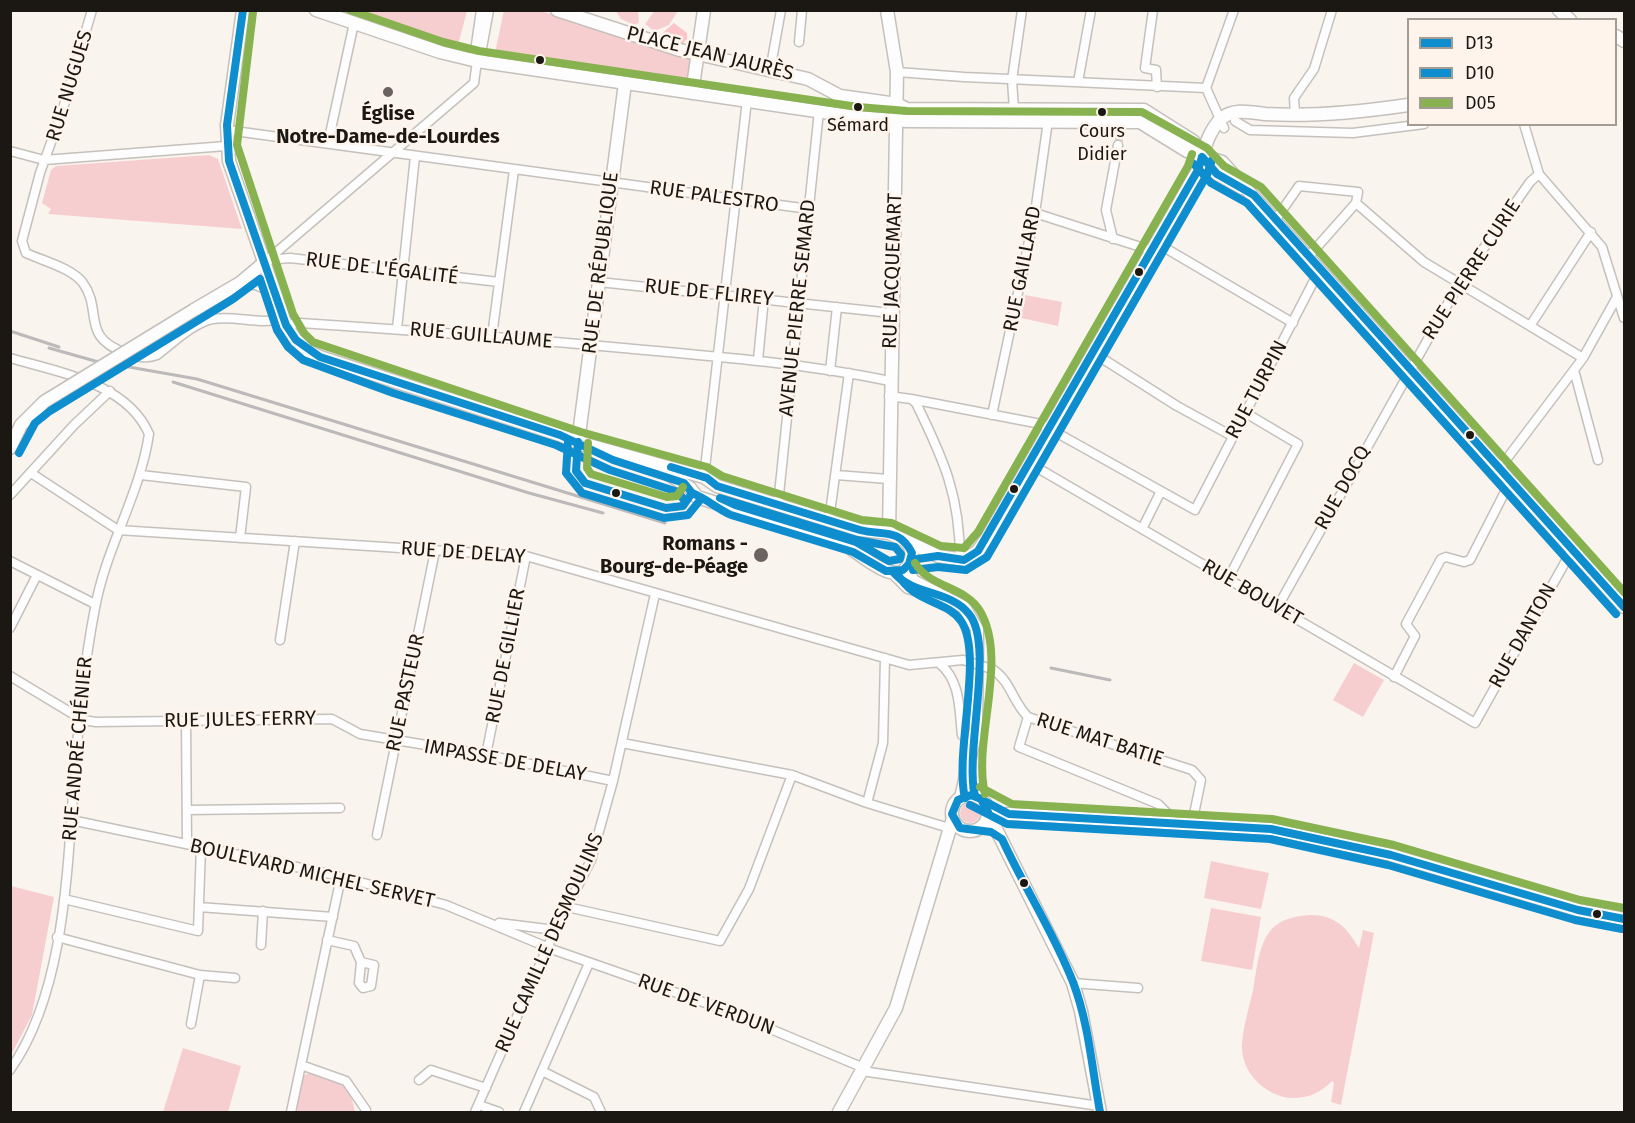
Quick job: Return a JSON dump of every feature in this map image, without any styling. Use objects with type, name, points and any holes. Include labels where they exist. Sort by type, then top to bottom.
[{"type":"main road","points":[[243,10],[226,146],[285,321],[296,340],[308,351],[320,357],[578,442],[597,445],[871,533],[889,532],[938,556],[960,560],[970,557],[987,537],[1198,170],[1202,157],[1227,122],[1266,114],[1360,112],[1407,105]]},
{"type":"main road","name":"PLACE JEAN JAURÈS","points":[[316,10],[440,52],[481,61],[819,111],[896,120],[1048,121],[1121,127],[1140,122],[1187,151],[1202,157]]},
{"type":"main road","name":"PLACE JEAN JAURÈS","points":[[557,10],[700,48],[770,71],[808,79],[840,96],[897,104],[907,109],[1144,110],[1192,141],[1202,157]]},
{"type":"main road","points":[[692,93],[704,10]]},
{"type":"main road","name":"RUE JACQUEMART","points":[[887,10],[897,72],[889,396],[889,532]]},
{"type":"main road","name":"RUE DE RÉPUBLIQUE","points":[[578,442],[625,83]]},
{"type":"main road","points":[[1202,157],[1217,174],[1254,195],[1624,607]]},
{"type":"main road","points":[[10,448],[21,425],[44,402],[240,283],[265,262]]},
{"type":"main road","points":[[240,283],[256,283],[274,291]]},
{"type":"main road","points":[[578,442],[595,452],[673,475],[695,493],[841,542],[875,567],[904,567],[938,556]]},
{"type":"main road","points":[[695,493],[693,480],[704,479]]},
{"type":"main road","points":[[695,493],[710,492],[704,479]]},
{"type":"main road","points":[[864,557],[863,543],[871,533]]},
{"type":"main road","points":[[838,1113],[896,1008],[952,827],[953,806],[961,798],[970,766],[976,730],[977,629],[964,608],[945,597],[908,587],[904,567],[912,553],[906,541]]},
{"type":"main road","points":[[970,766],[987,818],[1002,839],[1073,983],[1081,1011],[1100,1109]]},
{"type":"main road","points":[[961,798],[980,800],[1013,814]]},
{"type":"main road","points":[[1002,839],[1013,814]]},
{"type":"main road","points":[[978,829],[987,818],[1013,814],[1250,826],[1298,834],[1391,855],[1578,909],[1624,919]]},
{"type":"main road","points":[[952,827],[969,831],[978,829],[993,832],[1002,839]]},
{"type":"street","name":"RUE NUGUES","points":[[92,10],[53,141],[44,160],[22,241],[26,253],[76,277],[84,285],[101,338],[113,348],[149,358],[205,321],[214,319],[285,321]]},
{"type":"street","points":[[481,10],[474,58],[481,61]]},
{"type":"street","points":[[265,262],[474,83],[481,61],[489,10]]},
{"type":"street","points":[[770,71],[781,10]]},
{"type":"street","points":[[799,42],[802,10]]},
{"type":"street","points":[[1014,110],[1012,80],[1022,10]]},
{"type":"street","points":[[1078,82],[1091,10]]},
{"type":"street","points":[[1153,10],[1145,68],[1156,70],[1157,87]]},
{"type":"street","points":[[1206,88],[1234,10]]},
{"type":"street","points":[[1295,114],[1294,98],[1314,69],[1332,10]]},
{"type":"street","points":[[328,143],[354,23]]},
{"type":"street","points":[[897,72],[1012,80],[1206,88]]},
{"type":"street","points":[[1206,88],[1227,122],[1250,130],[1353,133],[1408,126]]},
{"type":"street","points":[[704,479],[747,100]]},
{"type":"street","name":"AVENUE PIERRE SEMARD","points":[[778,504],[819,111]]},
{"type":"street","name":"RUE GAILLARD","points":[[992,415],[1035,213],[1048,121]]},
{"type":"street","points":[[1525,126],[1539,174],[1591,232],[1602,248],[1624,318]]},
{"type":"street","name":"RUE PALESTRO","points":[[227,130],[809,209]]},
{"type":"street","points":[[1113,239],[1106,210],[1118,145]]},
{"type":"street","points":[[10,151],[44,160],[226,146]]},
{"type":"street","points":[[397,329],[415,156]]},
{"type":"street","points":[[492,336],[514,170]]},
{"type":"street","name":"RUE PIERRE CURIE","points":[[1410,369],[1460,282],[1530,182],[1539,174]]},
{"type":"street","points":[[1276,219],[1299,186],[1358,192],[1356,203],[1309,256]]},
{"type":"street","points":[[1356,203],[1410,252],[1583,358]]},
{"type":"street","points":[[1035,213],[1113,239],[1153,246],[1293,323]]},
{"type":"street","points":[[1530,326],[1591,232]]},
{"type":"street","name":"RUE DE L'ÉGALITÉ","points":[[265,262],[290,258],[499,282]]},
{"type":"street","name":"RUE TURPIN","points":[[1161,491],[1195,510],[1320,269]]},
{"type":"street","name":"RUE DE FLIREY","points":[[599,282],[891,313]]},
{"type":"street","points":[[1499,469],[1583,358],[1617,297]]},
{"type":"street","points":[[758,360],[764,298]]},
{"type":"street","points":[[830,371],[837,307]]},
{"type":"street","name":"RUE GUILLAUME","points":[[285,321],[492,336],[792,363],[890,381]]},
{"type":"street","points":[[1092,352],[1232,436]]},
{"type":"street","points":[[10,358],[71,375],[110,391],[74,425],[10,495]]},
{"type":"street","name":"RUE DOCQ","points":[[1277,608],[1410,369]]},
{"type":"street","points":[[1574,370],[1598,460]]},
{"type":"street","points":[[829,520],[849,373]]},
{"type":"street","name":"RUE ANDRÉ CHÉNIER","points":[[10,1070],[26,1048],[38,1019],[57,937],[64,899],[80,719],[95,604],[118,530],[141,475],[149,434],[146,428],[110,391]]},
{"type":"street","points":[[889,396],[1049,428],[1161,491],[1142,529]]},
{"type":"street","points":[[911,399],[916,403],[949,474],[958,518],[960,560]]},
{"type":"street","points":[[1228,579],[1298,444],[1244,412]]},
{"type":"street","name":"RUE BOUVET","points":[[1029,463],[1475,723]]},
{"type":"street","points":[[31,473],[118,530]]},
{"type":"street","points":[[141,475],[246,487],[240,538]]},
{"type":"street","points":[[836,475],[888,479]]},
{"type":"street","points":[[1394,676],[1415,636],[1406,624],[1441,559],[1446,557],[1464,562],[1470,560],[1510,482]]},
{"type":"street","name":"RUE DE DELAY","points":[[118,530],[526,556],[909,665],[939,663]]},
{"type":"street","points":[[280,640],[295,541]]},
{"type":"street","name":"RUE DANTON","points":[[1475,723],[1572,550]]},
{"type":"street","name":"RUE PASTEUR","points":[[377,835],[435,551]]},
{"type":"street","name":"RUE DE GILLIER","points":[[486,755],[526,556]]},
{"type":"street","points":[[10,561],[95,604]]},
{"type":"street","points":[[10,628],[37,574]]},
{"type":"street","name":"RUE CAMILLE DESMOULINS","points":[[477,1109],[547,947],[591,860],[614,781],[655,594]]},
{"type":"street","points":[[867,803],[883,743],[885,658]]},
{"type":"street","name":"RUE MAT BATIE","points":[[939,663],[963,660],[992,669],[1004,677],[1018,707],[1028,717],[1192,770],[1201,780],[1192,824]]},
{"type":"street","points":[[939,663],[950,673],[956,686],[962,735]]},
{"type":"street","points":[[10,676],[80,719]]},
{"type":"street","points":[[1028,717],[1019,747],[1158,804],[1171,817],[1171,823]]},
{"type":"street","name":"RUE JULES FERRY","points":[[80,719],[96,722],[332,719],[360,734],[396,742]]},
{"type":"street","points":[[186,721],[187,844]]},
{"type":"street","name":"IMPASSE DE DELAY","points":[[396,742],[486,755],[614,781]]},
{"type":"street","points":[[622,742],[792,775],[867,803],[952,827]]},
{"type":"street","points":[[567,907],[720,941],[749,889],[792,775]]},
{"type":"street","points":[[188,810],[340,808]]},
{"type":"street","name":"BOULEVARD MICHEL SERVET","points":[[71,820],[341,877],[446,905],[547,947]]},
{"type":"street","points":[[64,899],[198,931],[201,847]]},
{"type":"street","points":[[291,1113],[341,877]]},
{"type":"street","points":[[199,907],[333,917]]},
{"type":"street","points":[[261,945],[263,911]]},
{"type":"street","points":[[493,923],[555,930]]},
{"type":"street","points":[[57,937],[200,975],[235,978]]},
{"type":"street","points":[[327,940],[354,946],[362,962]]},
{"type":"street","name":"RUE DE VERDUN","points":[[547,947],[720,1008],[863,1069],[1100,1109]]},
{"type":"street","points":[[524,1113],[544,1072],[589,963]]},
{"type":"street","points":[[191,1024],[200,975]]},
{"type":"street","points":[[1073,983],[1138,988]]},
{"type":"street","points":[[301,1065],[346,1082],[366,1110]]},
{"type":"street","points":[[419,1080],[431,1070],[486,1088]]},
{"type":"street","points":[[544,1072],[594,1097],[601,1113]]},
{"type":"street","points":[[477,1109],[500,1113]]},
{"type":"shaded area","points":[[504,10],[541,11],[693,57],[688,89],[494,58]]},
{"type":"shaded area","points":[[655,10],[678,11],[669,25],[654,31],[645,24]]},
{"type":"shaded area","points":[[330,11],[467,11],[457,49],[448,51]]},
{"type":"shaded area","points":[[616,11],[638,11],[639,23],[634,25],[621,19]]},
{"type":"shaded area","points":[[674,23],[687,33],[687,39],[683,43],[659,36]]},
{"type":"shaded area","points":[[209,155],[218,159],[242,229],[48,214],[51,209],[42,203],[51,170],[56,166]]},
{"type":"shaded area","points":[[1025,295],[1062,302],[1058,326],[1021,318]]},
{"type":"shaded area","points":[[1354,663],[1384,680],[1363,717],[1333,700]]},
{"type":"shaded area","points":[[970,803],[977,806],[980,813],[977,820],[970,823],[963,820],[960,813],[963,806]]},
{"type":"shaded area","points":[[1211,861],[1269,873],[1261,909],[1204,898]]},
{"type":"shaded area","points":[[11,886],[54,897],[32,1015],[11,1055]]},
{"type":"shaded area","points":[[1211,908],[1261,917],[1252,970],[1201,961]]},
{"type":"shaded area","points":[[1310,915],[1334,920],[1345,928],[1359,948],[1363,930],[1374,933],[1341,1105],[1331,1102],[1334,1083],[1332,1081],[1318,1092],[1302,1097],[1290,1098],[1271,1092],[1250,1073],[1243,1055],[1245,1024],[1259,956],[1265,939],[1275,926],[1283,921]]},
{"type":"shaded area","points":[[183,1048],[241,1066],[228,1112],[163,1112]]},
{"type":"shaded area","points":[[309,1073],[335,1080],[346,1088],[355,1112],[296,1112],[301,1077]]},
{"type":"tunnel","points":[[1118,145],[1120,132]]},
{"type":"railway","points":[[10,331],[59,347]]},
{"type":"railway","points":[[49,348],[95,361],[197,379],[665,523]]},
{"type":"railway","points":[[173,382],[529,493],[603,513]]},
{"type":"railway","points":[[1051,668],[1110,680]]},
{"type":"transit line","name":"D13","points":[[243,10],[227,125],[229,161],[286,325],[296,340],[320,357],[560,435],[613,460],[684,483],[692,493]]},
{"type":"transit line","name":"D05","points":[[350,10],[443,42],[479,51],[858,107],[907,111],[1142,112],[1207,148],[1224,166],[1261,187],[1624,592]]},
{"type":"transit line","name":"D05","points":[[253,12],[237,145],[293,314],[304,333],[313,342],[581,432],[707,467],[722,476],[862,520],[892,523],[941,546],[964,548],[978,532],[1188,166],[1192,154]]},
{"type":"transit line","name":"D13","points":[[1202,157],[1217,174],[1254,195],[1624,607]]},
{"type":"transit line","name":"D13","points":[[911,560],[938,556],[964,560],[978,551],[1198,170],[1202,157]]},
{"type":"transit line","name":"D10","points":[[913,570],[938,567],[966,570],[987,557],[1207,175],[1212,160]]},
{"type":"transit line","name":"D10","points":[[1194,164],[1211,183],[1247,203],[1616,614]]},
{"type":"transit line","name":"D10","points":[[19,453],[35,423],[50,411],[233,299],[260,279],[277,330],[288,347],[303,360],[393,393],[556,445],[610,470],[678,492],[684,500]]},
{"type":"transit line","name":"D10","points":[[568,441],[566,473],[582,493],[664,518],[688,515],[701,499]]},
{"type":"transit line","name":"D13","points":[[578,442],[576,471],[585,483],[666,508],[683,506],[692,493]]},
{"type":"transit line","name":"D05","points":[[588,443],[587,468],[591,474],[667,497],[677,496],[683,487]]},
{"type":"transit line","name":"D13","points":[[671,467],[707,478],[717,486],[860,530],[896,536],[907,545],[912,553],[909,564],[903,570],[886,571],[853,552],[731,515],[692,493]]},
{"type":"transit line","name":"D10","points":[[720,498],[857,540],[895,547],[901,554],[900,559],[889,561],[856,542],[735,505],[720,498]]},
{"type":"transit line","name":"D05","points":[[915,563],[929,578],[957,591],[974,603],[988,631],[991,676],[983,750],[982,773],[985,794]]},
{"type":"transit line","name":"D13","points":[[894,573],[912,586],[961,606],[969,614],[976,629],[979,674],[973,754],[975,796]]},
{"type":"transit line","name":"D10","points":[[897,573],[912,591],[955,614],[961,621],[967,636],[970,656],[963,756],[965,798]]},
{"type":"transit line","name":"D05","points":[[980,787],[1012,804],[1272,819],[1394,845],[1580,900],[1624,908]]},
{"type":"transit line","name":"D13","points":[[988,812],[981,799],[971,795],[958,800],[952,814],[960,828],[991,832],[1002,839],[1057,946],[1073,982],[1083,1014],[1100,1112]]},
{"type":"transit line","name":"D13","points":[[975,796],[1009,814],[1271,829],[1391,855],[1578,910],[1624,919]]},
{"type":"transit line","name":"D10","points":[[970,805],[1007,824],[1270,839],[1388,865],[1575,920],[1622,929]]},
{"type":"place","name":"Église Notre-Dame-de-Lourdes","points":[[388,92]]},
{"type":"place","name":"Sémard","points":[[858,107]]},
{"type":"place","name":"Cours Didier","points":[[1102,112]]},
{"type":"place","name":"Romans - Bourg-de-Péage","points":[[761,555]]}]
